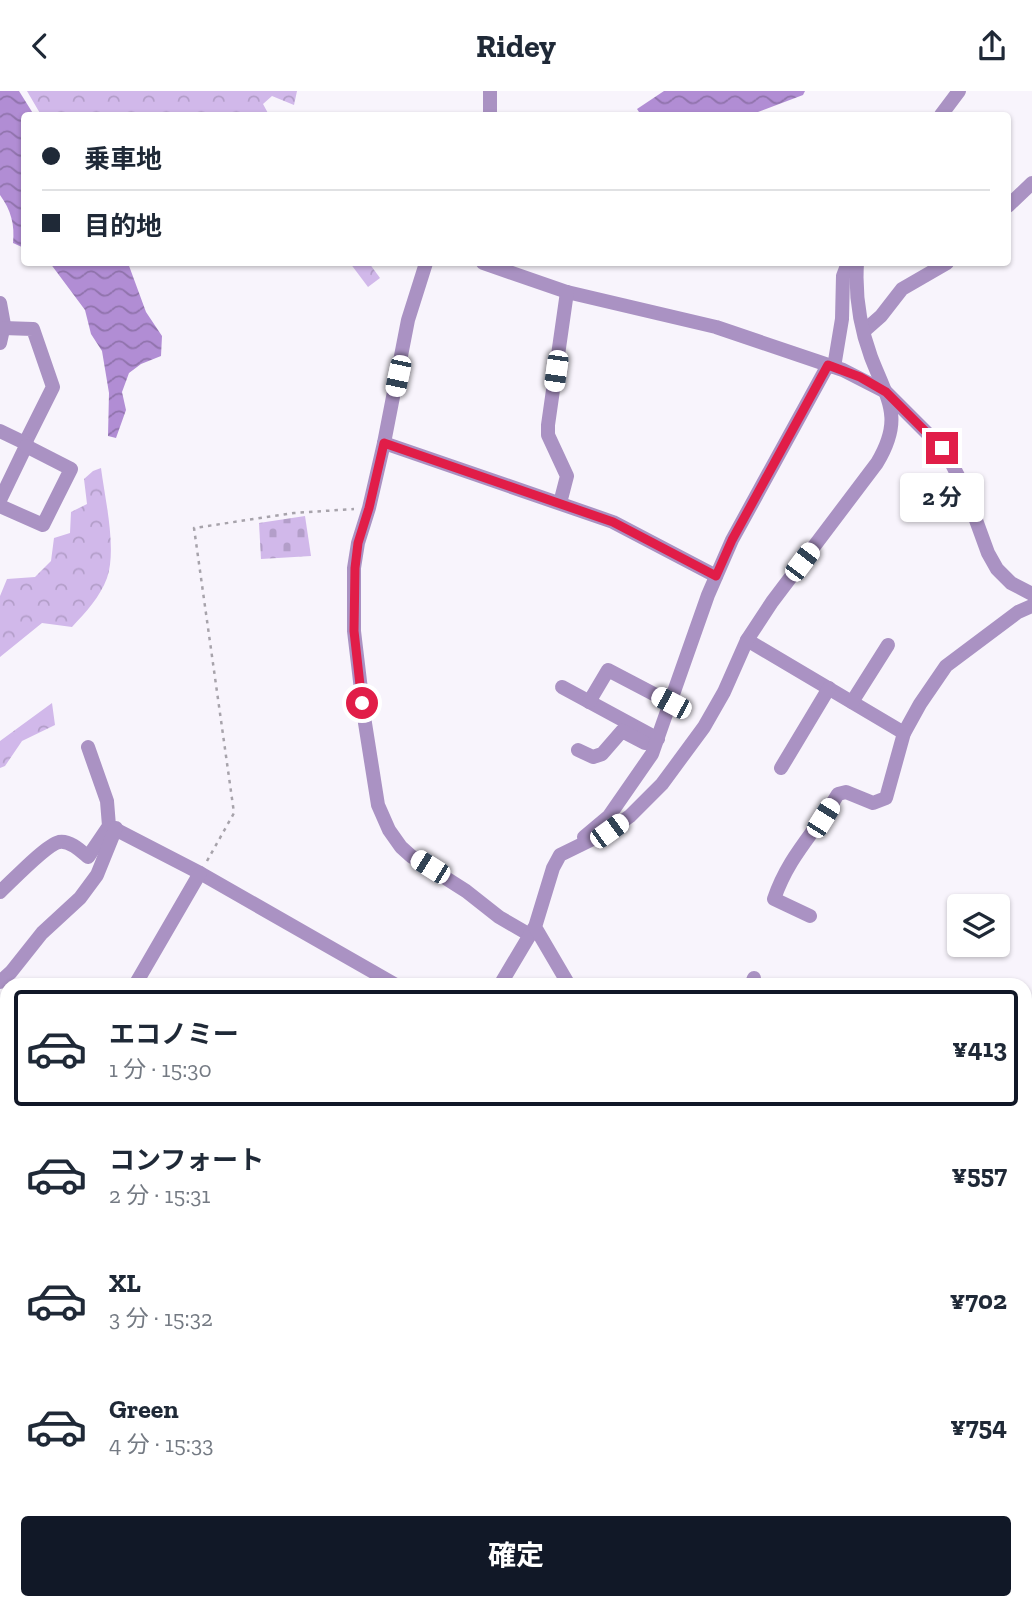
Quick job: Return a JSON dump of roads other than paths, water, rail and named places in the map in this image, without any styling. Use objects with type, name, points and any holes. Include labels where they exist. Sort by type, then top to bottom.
[{"type":"street","points":[[490,91],[490,112]]},
{"type":"street","points":[[943,112],[960,91]]},
{"type":"street","points":[[1011,203],[1032,183]]},
{"type":"street","points":[[425,266],[408,320],[384,443],[358,543],[353,598],[357,663],[378,805],[388,830],[411,856],[466,891],[499,917],[533,931],[564,978]]},
{"type":"street","points":[[492,266],[567,292],[716,327],[831,366],[886,392],[942,448],[951,462],[997,569],[1011,583],[1032,594]]},
{"type":"street","points":[[504,978],[533,931],[552,868],[560,855],[609,816],[656,744],[716,576],[732,540],[831,366],[842,319],[843,276],[847,266]]},
{"type":"street","points":[[560,855],[609,831],[630,817],[662,784],[704,727],[724,692],[747,640],[772,602],[887,448],[892,414],[864,331],[855,286],[857,266]]},
{"type":"street","points":[[864,331],[881,316],[902,289],[942,266]]},
{"type":"street","points":[[560,503],[567,476],[548,436],[548,425],[567,292]]},
{"type":"street","points":[[0,303],[2,335],[33,329],[53,387],[0,500]]},
{"type":"street","points":[[0,431],[71,469],[43,525],[0,506]]},
{"type":"street","points":[[384,443],[613,522],[716,576]]},
{"type":"street","points":[[810,916],[774,899],[782,875],[802,843],[823,818],[838,794],[846,792],[873,803],[886,799],[904,733],[946,666],[1018,612],[1032,606]]},
{"type":"street","points":[[747,640],[904,733]]},
{"type":"street","points":[[852,702],[888,645]]},
{"type":"street","points":[[589,702],[608,670],[671,703]]},
{"type":"street","points":[[562,687],[656,744]]},
{"type":"street","points":[[781,768],[829,688]]},
{"type":"street","points":[[578,750],[593,757],[602,754],[622,731],[656,744]]},
{"type":"street","points":[[4,978],[42,933],[80,898],[97,875],[113,827],[88,747]]},
{"type":"street","points":[[113,827],[200,873],[384,978]]},
{"type":"street","points":[[0,892],[48,849],[60,842],[70,844],[88,857],[113,827]]},
{"type":"street","points":[[139,978],[200,873]]},
{"type":"water","points":[[0,91],[19,91],[32,112],[21,112],[21,247],[13,243],[11,218],[0,195]]},
{"type":"water","points":[[664,91],[805,91],[803,95],[758,112],[639,112],[637,109]]},
{"type":"water","points":[[52,266],[129,266],[146,312],[162,336],[161,356],[141,364],[129,373],[122,392],[126,410],[116,438],[108,436],[109,393],[102,351],[91,334],[85,310]]}]
